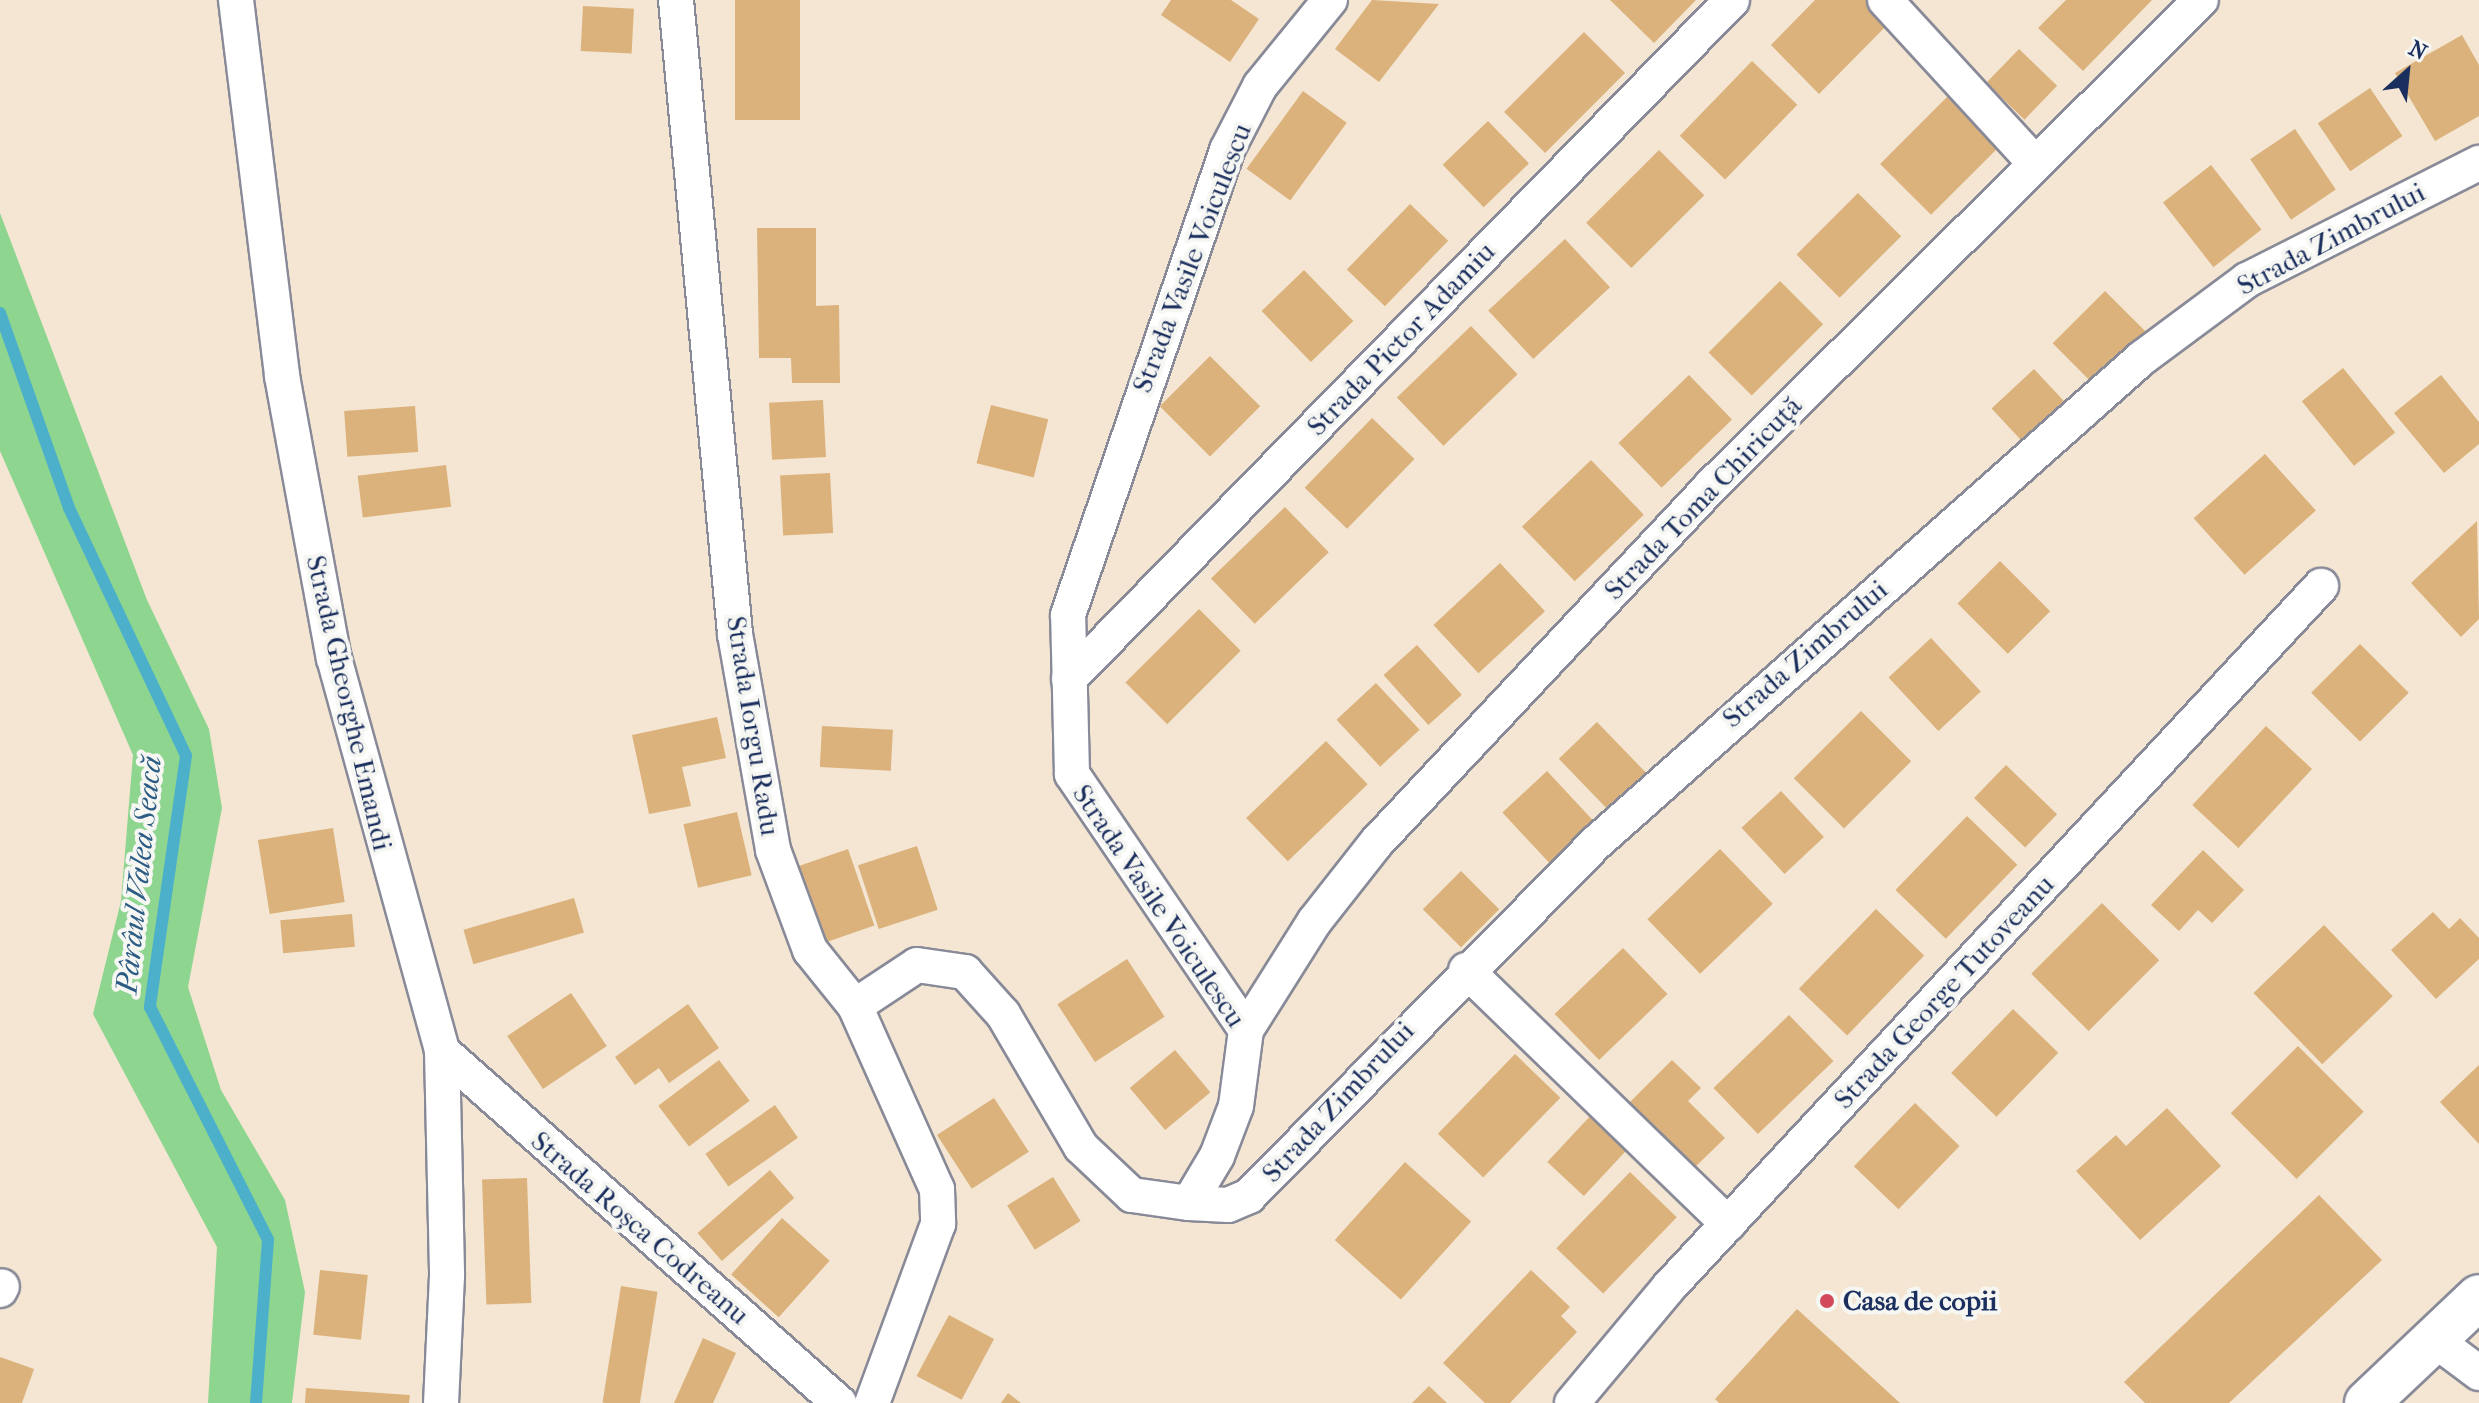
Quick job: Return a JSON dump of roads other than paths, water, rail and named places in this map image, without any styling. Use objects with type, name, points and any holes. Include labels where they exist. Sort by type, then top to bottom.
[{"type":"main road","points":[[2367,1403],[2479,1297]]},
{"type":"street","name":"Strada Gheorghe Emandi","points":[[236,0],[282,376],[334,658],[442,1051],[447,1276],[441,1403]]},
{"type":"street","name":"Strada Iorgu Radu","points":[[676,0],[735,634],[770,835],[810,950],[855,1006],[937,1189],[938,1224],[872,1403]]},
{"type":"street","name":"Strada Vasile Voiculescu","points":[[1189,1203],[1229,1132],[1246,1030],[1072,774],[1068,615],[1084,559],[1227,150],[1260,86],[1330,0]]},
{"type":"street","name":"Strada Pictor Adamiu","points":[[1069,679],[1732,0]]},
{"type":"street","points":[[1885,0],[2034,162]]},
{"type":"street","name":"Strada Toma Chiricuță","points":[[1246,1030],[1314,922],[1377,842],[1711,486],[2034,162],[2201,0]]},
{"type":"street","name":"Strada Zimbrului","points":[[1189,1203],[1228,1205],[1249,1196],[1466,970],[1731,719],[2142,358],[2247,280],[2479,163]]},
{"type":"street","name":"Strada George Tutoveanu","points":[[1572,1403],[1728,1224],[2321,586]]},
{"type":"street","points":[[855,1006],[917,965],[965,972],[1003,1014],[1104,1175],[1132,1195],[1189,1203]]},
{"type":"street","points":[[1466,970],[1728,1224]]},
{"type":"street","name":"Strada Roșca Codreanu","points":[[442,1051],[839,1403]]},
{"type":"street","points":[[2435,1340],[2479,1373]]},
{"type":"waterway","name":"Pârâul Valea Seacă","points":[[0,313],[69,508],[186,756],[150,1007],[268,1240],[256,1403]]},
{"type":"place","name":"Casa de copii","points":[[1827,1301]]}]
